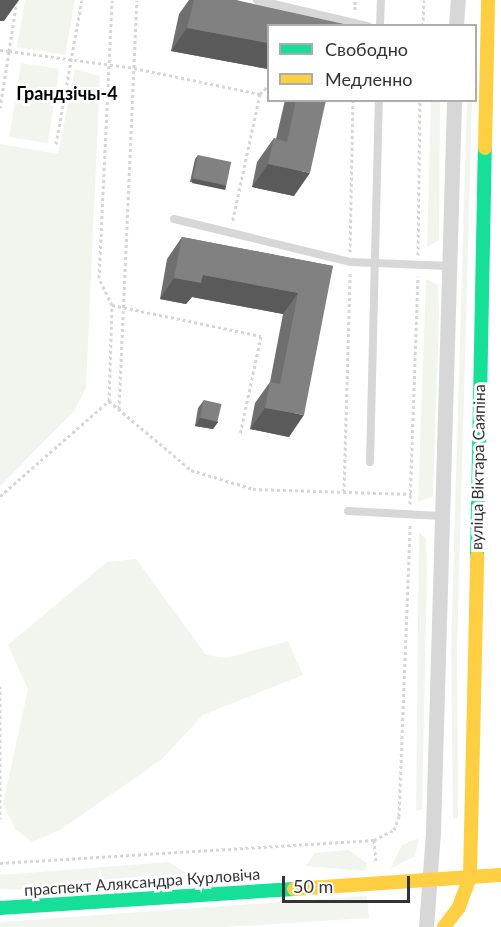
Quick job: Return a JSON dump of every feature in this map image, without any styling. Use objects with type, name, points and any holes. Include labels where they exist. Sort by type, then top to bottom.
[{"type":"street","points":[[456,24],[458,0]]},
{"type":"street","name":"вуліца Віктара Саяпіна","points":[[444,927],[459,907],[470,876],[488,0]]},
{"type":"street","name":"вуліца Віктара Саяпіна","points":[[426,927],[426,879],[433,831],[454,102]]},
{"type":"street","name":"праспект Аляксандра Курловіча","points":[[0,908],[501,875]]},
{"type":"lane","points":[[257,0],[359,24]]},
{"type":"lane","points":[[380,24],[381,0]]},
{"type":"lane","points":[[370,462],[378,262],[379,102]]},
{"type":"lane","points":[[174,219],[230,230],[350,262],[449,266]]},
{"type":"lane","points":[[348,511],[441,516]]},
{"type":"path","points":[[0,108],[17,0]]},
{"type":"path","points":[[56,144],[82,0]]},
{"type":"path","points":[[0,496],[109,401],[112,305],[99,278],[112,0]]},
{"type":"path","points":[[119,409],[138,0]]},
{"type":"path","points":[[423,24],[424,0]]},
{"type":"path","points":[[0,50],[70,63],[134,68],[260,94]]},
{"type":"path","points":[[230,230],[260,94],[267,87]]},
{"type":"path","points":[[344,492],[352,102]]},
{"type":"path","points":[[0,863],[374,840],[393,830],[399,816],[411,494],[420,102]]},
{"type":"path","points":[[112,305],[261,336],[240,435]]},
{"type":"path","points":[[109,401],[191,470],[253,489],[411,494]]},
{"type":"path","points":[[0,686],[0,819]]},
{"type":"path","points":[[374,840],[376,863]]},
{"type":"shaded area","points":[[25,0],[75,0],[65,55],[17,47]]},
{"type":"shaded area","points":[[21,63],[60,69],[48,143],[9,137]]},
{"type":"shaded area","points":[[75,69],[100,76],[86,388],[74,411],[0,486],[0,144],[58,154]]},
{"type":"shaded area","points":[[431,102],[440,102],[439,240],[427,247]]},
{"type":"shaded area","points":[[467,102],[472,102],[457,650],[458,818],[453,819],[451,650]]},
{"type":"shaded area","points":[[426,279],[438,285],[439,312],[433,496],[418,502]]},
{"type":"shaded area","points":[[419,532],[426,539],[427,573],[422,809],[416,811]]},
{"type":"shaded area","points":[[136,559],[206,655],[226,658],[288,641],[303,675],[203,715],[161,760],[60,830],[32,842],[15,829],[3,804],[28,689],[8,645],[107,562]]},
{"type":"shaded area","points":[[419,838],[415,856],[390,869],[402,845]]},
{"type":"shaded area","points":[[349,850],[367,863],[365,871],[306,866],[315,853]]},
{"type":"shaded area","points":[[169,862],[186,873],[60,891],[0,889],[0,875]]},
{"type":"shaded area","points":[[367,896],[369,918],[225,927],[0,927],[0,922]]},
{"type":"building","points":[[194,0],[236,0],[344,24],[267,24],[267,43],[187,28]]},
{"type":"building","points":[[296,102],[326,102],[310,173],[268,164],[274,138],[287,142]]},
{"type":"building","points":[[198,155],[231,162],[226,186],[193,178]]},
{"type":"building","points":[[182,237],[333,266],[304,415],[265,408],[270,382],[280,384],[298,293],[203,275],[201,283],[174,278]]},
{"type":"building","points":[[204,400],[222,404],[217,422],[200,418]]},
{"type":"traffic: fast","points":[[477,556],[485,148]]},
{"type":"traffic: fast","points":[[0,908],[294,889]]},
{"type":"traffic: slow","points":[[485,148],[488,0]]},
{"type":"traffic: slow","points":[[444,927],[459,907],[470,876],[477,556]]},
{"type":"traffic: slow","points":[[294,889],[501,875]]},
{"type":"district","name":"Грандзічы-4","points":[[67,93]]}]
